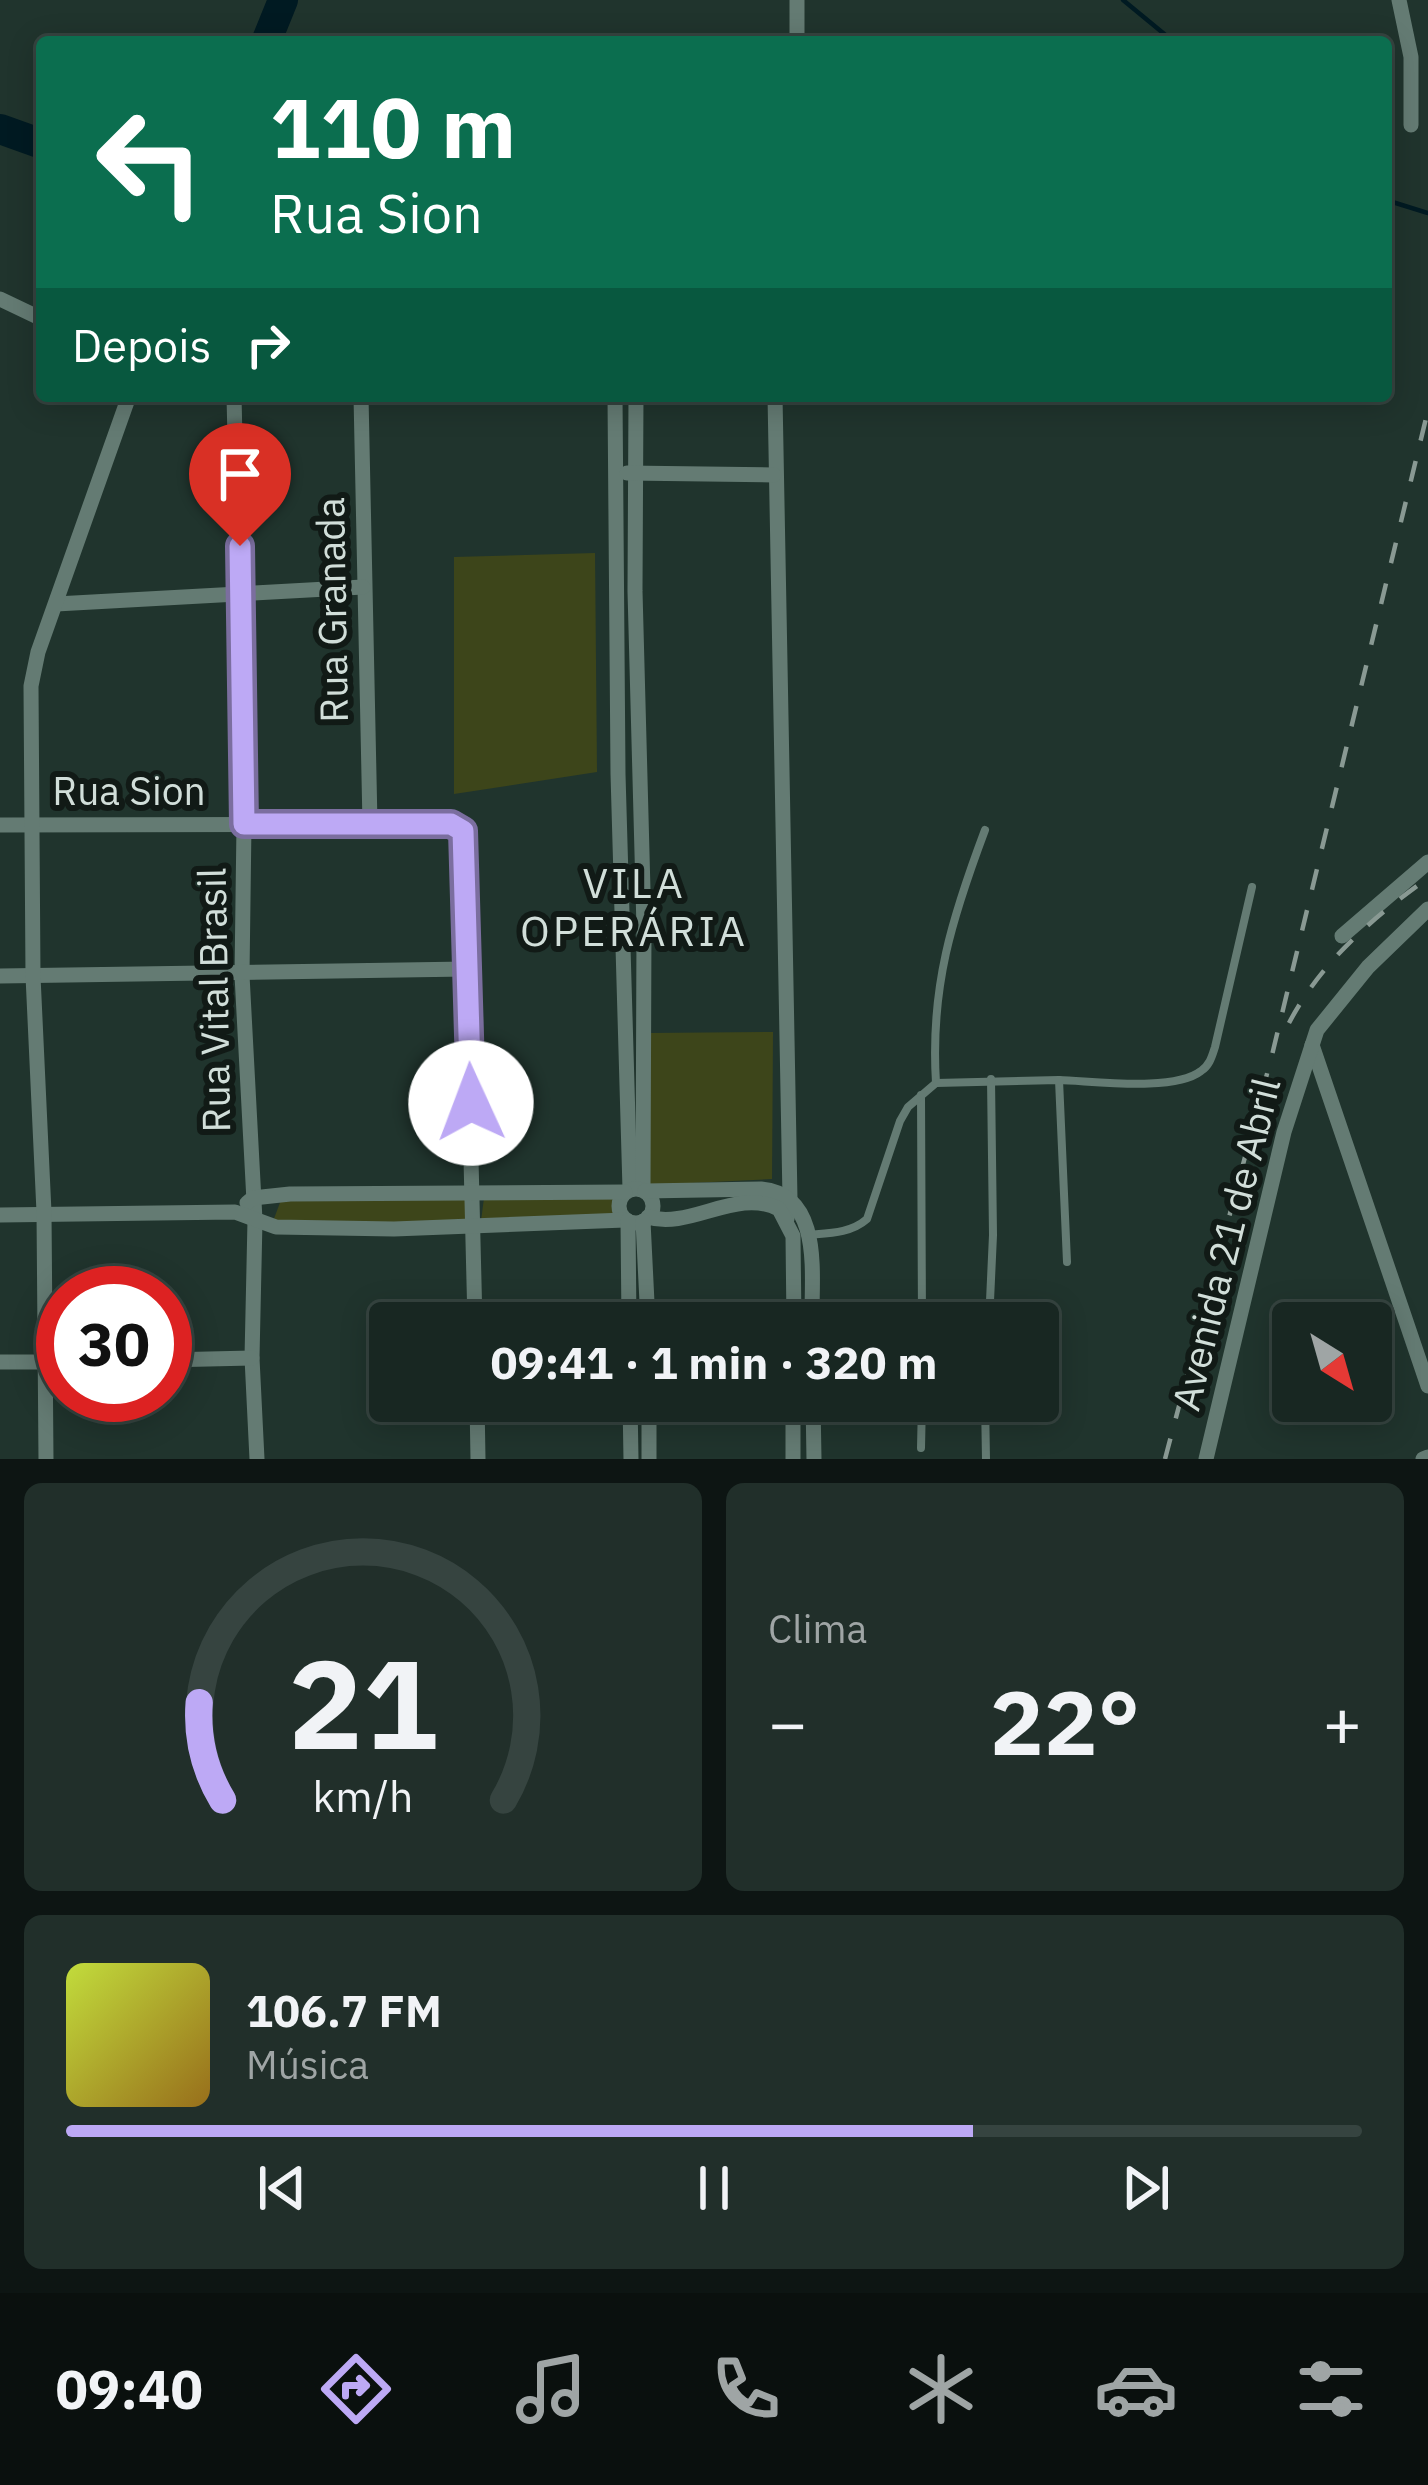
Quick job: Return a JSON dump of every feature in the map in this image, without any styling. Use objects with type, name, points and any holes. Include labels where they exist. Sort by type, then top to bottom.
[{"type":"street","points":[[796,0],[797,36]]},
{"type":"street","points":[[1399,0],[1411,57],[1411,124]]},
{"type":"street","points":[[0,299],[36,316]]},
{"type":"street","points":[[48,1266],[33,976],[31,686],[128,402]]},
{"type":"street","name":"Rua Vital Brasil","points":[[234,402],[241,593],[242,975],[255,1220],[252,1358],[257,1459]]},
{"type":"street","name":"Rua Granada","points":[[361,402],[370,824]]},
{"type":"street","points":[[615,402],[618,774],[635,980]]},
{"type":"street","points":[[630,1302],[636,1220],[653,1206],[636,1191],[636,402]]},
{"type":"street","points":[[775,402],[787,1219]]},
{"type":"street","points":[[616,473],[774,475]]},
{"type":"street","points":[[56,604],[363,587]]},
{"type":"street","name":"Rua Sion","points":[[0,825],[451,824],[463,831],[465,840],[467,969]]},
{"type":"street","points":[[1342,936],[1428,862]]},
{"type":"street","name":"Avenida 21 de Abril","points":[[1206,1459],[1284,1132],[1317,1030],[1368,967],[1428,909]]},
{"type":"street","points":[[0,976],[467,969],[475,1302]]},
{"type":"street","points":[[1312,1045],[1428,1386]]},
{"type":"street","points":[[636,1191],[619,1202],[636,1220],[646,1302]]},
{"type":"street","points":[[235,1212],[253,1198],[290,1193],[778,1191],[790,1199],[801,1235],[809,1302]]},
{"type":"street","points":[[0,1215],[235,1212],[276,1227],[473,1228],[667,1220],[723,1206],[772,1204],[801,1235],[796,1302]]},
{"type":"street","points":[[192,1359],[252,1358]]},
{"type":"street","points":[[0,1362],[36,1362]]},
{"type":"street","points":[[46,1459],[49,1422]]},
{"type":"street","points":[[477,1422],[478,1459]]},
{"type":"street","points":[[630,1422],[631,1459]]},
{"type":"street","points":[[649,1422],[649,1459]]},
{"type":"street","points":[[793,1422],[793,1459]]},
{"type":"street","points":[[813,1422],[814,1459]]},
{"type":"lane","points":[[936,1083],[936,1016],[944,951],[985,830]]},
{"type":"lane","points":[[801,1235],[839,1232],[867,1219],[900,1121],[936,1083],[991,1079],[1178,1082],[1199,1073],[1209,1063],[1252,887]]},
{"type":"lane","points":[[990,1302],[991,1079]]},
{"type":"lane","points":[[1059,1080],[1067,1262]]},
{"type":"lane","points":[[921,1094],[922,1302]]},
{"type":"lane","points":[[921,1448],[922,1422]]},
{"type":"lane","points":[[985,1422],[986,1459]]},
{"type":"green space","points":[[595,553],[597,772],[454,794],[454,557]]},
{"type":"green space","points":[[773,1032],[772,1179],[649,1185],[649,1033]]},
{"type":"green space","points":[[613,1196],[616,1218],[481,1221],[484,1198]]},
{"type":"green space","points":[[469,1198],[468,1225],[272,1224],[281,1200]]},
{"type":"waterway","points":[[268,36],[283,0]]},
{"type":"waterway","points":[[1123,0],[1167,36]]},
{"type":"waterway","points":[[0,129],[36,142]]},
{"type":"waterway","points":[[1392,202],[1428,213]]},
{"type":"railway","points":[[1165,1459],[1272,1055],[1428,410]]},
{"type":"railway","points":[[1289,1023],[1316,980],[1350,943],[1428,878]]},
{"type":"district","name":"VILA OPERÁRIA","points":[[634,907]]},
{"type":"route","points":[[240,546],[244,824],[451,824],[463,831],[471,1103]]}]
